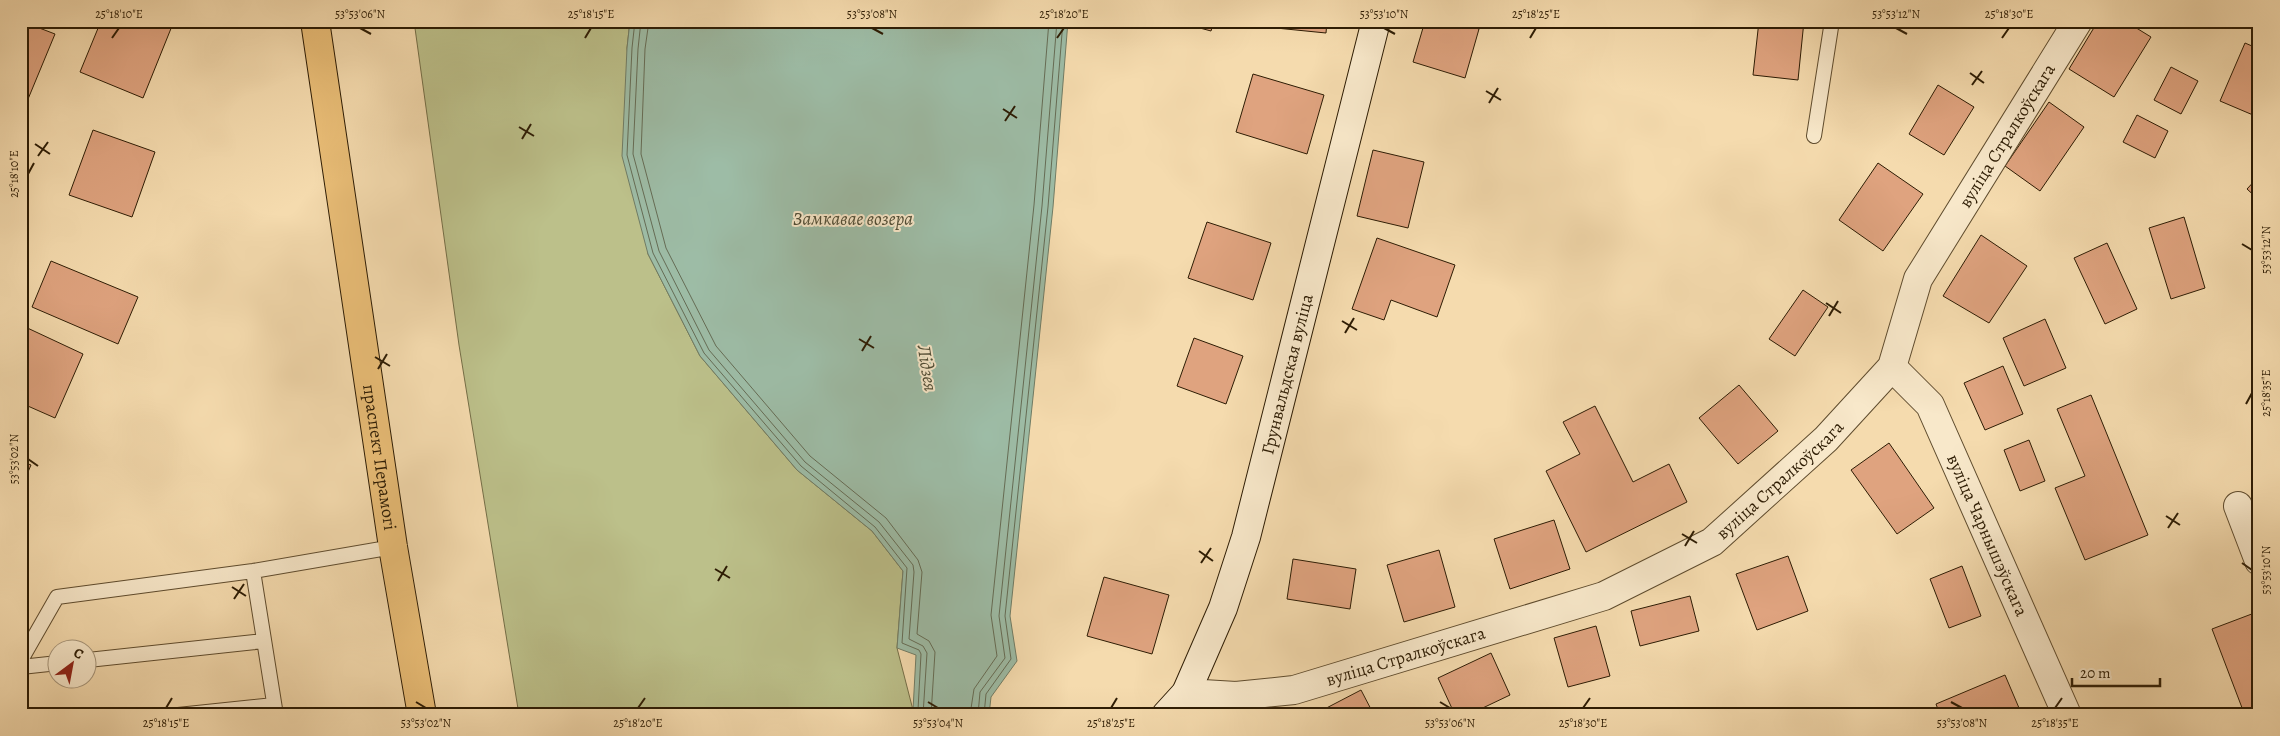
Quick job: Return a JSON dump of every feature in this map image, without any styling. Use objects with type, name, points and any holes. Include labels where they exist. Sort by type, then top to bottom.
[{"type":"main road","name":"праспект Перамогі","points":[[315,21],[393,548],[422,715]]},
{"type":"street","name":"Грунвальдская вуліца","points":[[1166,715],[1186,693],[1223,608],[1246,537],[1376,21]]},
{"type":"street","name":"вуліца Стралкоўскага","points":[[1186,693],[1236,696],[1294,690],[1604,596],[1712,542],[1826,439],[1892,367],[1918,279],[2078,21]]},
{"type":"street","name":"вуліца Чарнышэўскага","points":[[1892,367],[1930,405],[2066,715]]},
{"type":"street","points":[[2238,506],[2259,561]]},
{"type":"lane","points":[[1814,136],[1832,21]]},
{"type":"lane","points":[[21,660],[56,597],[253,571],[393,548]]},
{"type":"lane","points":[[178,715],[275,710],[253,571]]},
{"type":"lane","points":[[98,659],[264,641]]},
{"type":"lane","points":[[21,667],[48,664]]},
{"type":"green space","points":[[414,21],[630,21],[627,48],[648,254],[700,356],[797,470],[872,531],[903,571],[897,648],[913,710],[909,715],[519,715],[459,345]]},
{"type":"water","name":"Замкавае возера","points":[[630,21],[1068,21],[1053,207],[1010,616],[1017,661],[991,697],[989,715],[909,715],[913,710],[916,655],[897,648],[903,571],[872,531],[797,470],[700,356],[648,254],[622,156]]},
{"type":"building","points":[[21,21],[55,34],[21,116]]},
{"type":"building","points":[[101,21],[174,21],[143,98],[80,72]]},
{"type":"building","points":[[1174,21],[1214,21],[1211,31]]},
{"type":"building","points":[[1277,21],[1327,21],[1326,33],[1276,28]]},
{"type":"building","points":[[1425,21],[1453,21],[1479,29],[1465,78],[1413,62]]},
{"type":"building","points":[[1759,21],[1804,21],[1798,80],[1753,75]]},
{"type":"building","points":[[2098,21],[2125,21],[2151,37],[2114,97],[2069,69]]},
{"type":"building","points":[[2245,43],[2259,49],[2259,100],[2253,115],[2220,101]]},
{"type":"building","points":[[2171,67],[2198,81],[2181,114],[2154,100]]},
{"type":"building","points":[[1253,74],[1324,95],[1307,154],[1236,132]]},
{"type":"building","points":[[1938,85],[1974,107],[1944,155],[1909,134]]},
{"type":"building","points":[[2049,102],[2084,127],[2040,191],[2005,166]]},
{"type":"building","points":[[2137,115],[2168,131],[2155,158],[2123,142]]},
{"type":"building","points":[[93,130],[155,152],[132,217],[69,195]]},
{"type":"building","points":[[1373,150],[1424,162],[1408,228],[1357,216]]},
{"type":"building","points":[[1878,163],[1923,194],[1883,251],[1839,220]]},
{"type":"building","points":[[2259,176],[2259,200],[2247,189]]},
{"type":"building","points":[[2184,217],[2205,288],[2171,299],[2149,228]]},
{"type":"building","points":[[1207,222],[1271,243],[1253,300],[1188,278]]},
{"type":"building","points":[[1981,235],[2027,266],[1989,323],[1943,296]]},
{"type":"building","points":[[1377,238],[1455,265],[1437,317],[1391,300],[1384,320],[1352,309]]},
{"type":"building","points":[[2107,243],[2137,309],[2105,324],[2074,258]]},
{"type":"building","points":[[51,261],[138,297],[118,344],[32,307]]},
{"type":"building","points":[[1803,290],[1828,307],[1795,356],[1769,339]]},
{"type":"building","points":[[2045,319],[2066,368],[2024,386],[2003,338]]},
{"type":"building","points":[[21,325],[83,354],[55,418],[21,403]]},
{"type":"building","points":[[1194,338],[1243,356],[1226,404],[1177,386]]},
{"type":"building","points":[[2003,366],[2023,414],[1985,430],[1964,383]]},
{"type":"building","points":[[1739,385],[1778,431],[1738,464],[1699,418]]},
{"type":"building","points":[[2091,395],[2148,535],[2085,560],[2055,488],[2085,476],[2057,409]]},
{"type":"building","points":[[1595,406],[1633,482],[1669,464],[1687,502],[1586,552],[1546,471],[1580,454],[1563,422]]},
{"type":"building","points":[[2029,440],[2045,481],[2020,491],[2004,450]]},
{"type":"building","points":[[1889,443],[1934,508],[1897,534],[1851,470]]},
{"type":"building","points":[[21,461],[31,465],[21,488]]},
{"type":"building","points":[[1554,520],[1570,569],[1510,589],[1494,539]]},
{"type":"building","points":[[1439,550],[1455,607],[1404,622],[1387,565]]},
{"type":"building","points":[[1788,556],[1808,611],[1757,630],[1736,574]]},
{"type":"building","points":[[1293,559],[1356,569],[1350,609],[1287,599]]},
{"type":"building","points":[[1962,566],[1981,616],[1949,628],[1930,579]]},
{"type":"building","points":[[1104,577],[1169,595],[1152,654],[1087,636]]},
{"type":"building","points":[[1690,596],[1699,631],[1640,646],[1631,611]]},
{"type":"building","points":[[2257,612],[2259,707],[2244,713],[2212,629]]},
{"type":"building","points":[[1596,626],[1610,676],[1568,687],[1554,638]]},
{"type":"building","points":[[1491,653],[1510,695],[1468,715],[1455,715],[1438,678]]},
{"type":"building","points":[[2005,675],[2022,715],[1940,715],[1936,704]]},
{"type":"building","points":[[1361,690],[1374,715],[1313,715]]},
{"type":"water label","name":"Лідзея","points":[[927,368]]}]
